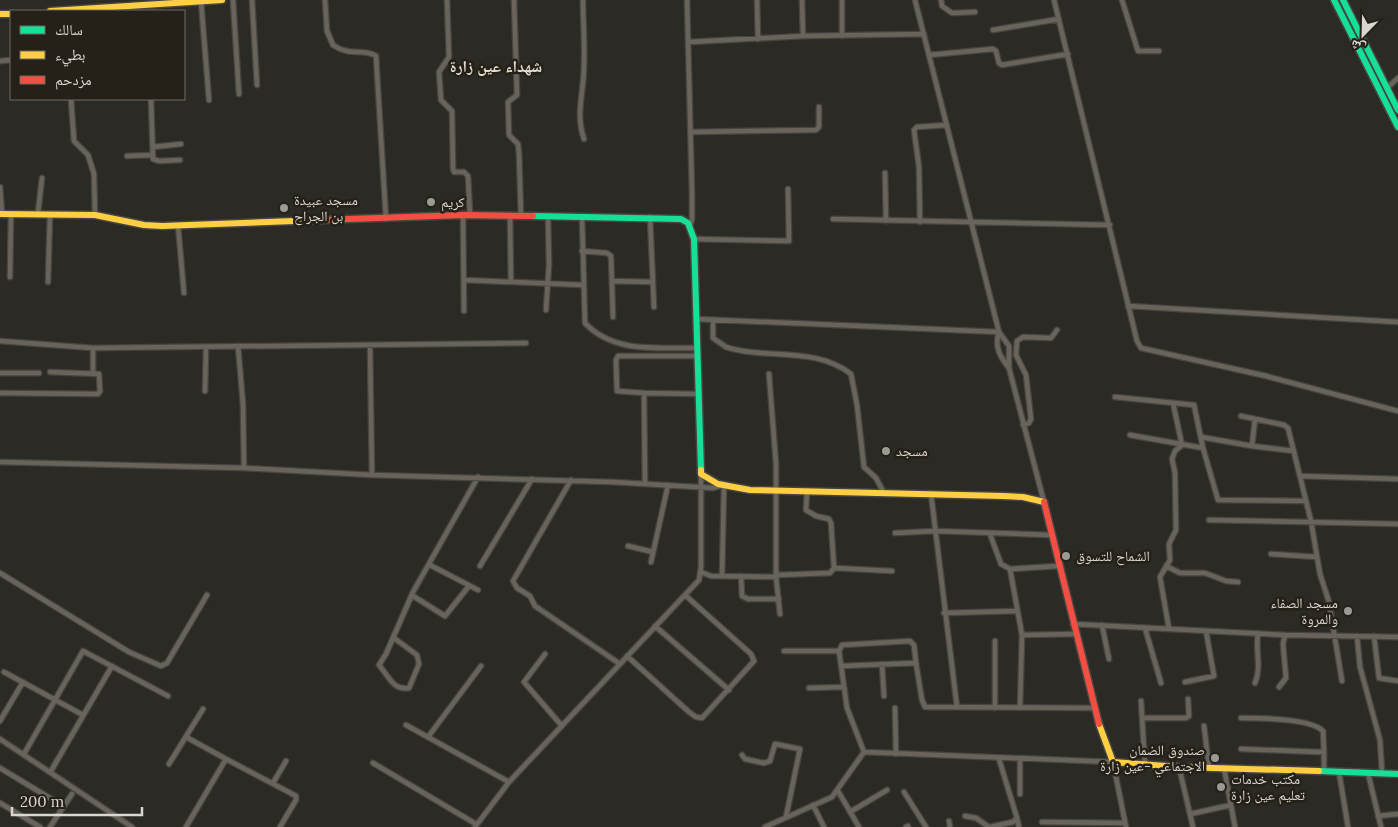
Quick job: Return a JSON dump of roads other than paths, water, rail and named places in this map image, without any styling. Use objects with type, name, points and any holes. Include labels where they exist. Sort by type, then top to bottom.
[{"type":"street","points":[[61,10],[137,3],[147,8],[222,0]]},
{"type":"street","points":[[233,0],[239,94]]},
{"type":"street","points":[[252,0],[257,85]]},
{"type":"street","points":[[325,0],[327,31],[330,42],[342,51],[372,53],[376,56],[386,219]]},
{"type":"street","points":[[447,0],[449,57],[439,72],[441,100],[452,111],[453,169],[454,172],[464,172],[468,176],[464,311]]},
{"type":"street","points":[[514,0],[517,94],[508,102],[510,135],[518,144],[521,216]]},
{"type":"street","points":[[583,0],[583,82],[580,96],[579,126],[584,139]]},
{"type":"street","points":[[373,763],[476,826],[509,782],[699,580],[701,572],[702,486],[694,239],[690,226],[692,219],[691,132],[687,0]]},
{"type":"street","points":[[757,0],[758,39]]},
{"type":"street","points":[[802,0],[803,36]]},
{"type":"street","points":[[842,0],[842,36]]},
{"type":"street","points":[[915,0],[1000,332],[1009,346],[1009,368],[1094,708],[1110,758],[1114,762],[1125,825],[1042,822]]},
{"type":"street","points":[[941,0],[942,6],[952,13],[975,12]]},
{"type":"street","points":[[1054,0],[1110,226],[1136,341],[1142,349],[1266,376],[1398,411]]},
{"type":"street","points":[[1122,0],[1138,51],[1159,51]]},
{"type":"street","points":[[1334,0],[1398,127]]},
{"type":"street","points":[[1343,0],[1398,110]]},
{"type":"street","points":[[201,2],[209,100]]},
{"type":"street","points":[[993,30],[1059,18]]},
{"type":"street","points":[[689,42],[803,36],[924,34]]},
{"type":"street","points":[[929,55],[993,49],[996,51],[999,63],[1002,65],[1068,54]]},
{"type":"street","points":[[1387,88],[1398,78]]},
{"type":"street","points":[[71,100],[74,141],[88,155],[94,174],[95,215]]},
{"type":"street","points":[[151,100],[153,156],[155,161],[180,160]]},
{"type":"street","points":[[691,132],[816,130],[819,127],[818,107]]},
{"type":"street","points":[[920,222],[919,167],[914,130],[917,127],[947,125]]},
{"type":"street","points":[[153,147],[181,144]]},
{"type":"street","points":[[127,156],[153,156]]},
{"type":"street","points":[[885,173],[886,221]]},
{"type":"street","points":[[38,214],[42,178]]},
{"type":"street","points":[[0,186],[1,214],[50,213],[95,215],[144,225],[510,215],[650,217],[681,219],[690,226]]},
{"type":"street","points":[[694,239],[787,242],[790,239],[788,190]]},
{"type":"street","points":[[48,282],[50,213]]},
{"type":"street","points":[[10,277],[12,214]]},
{"type":"street","points":[[510,215],[511,282]]},
{"type":"street","points":[[546,310],[548,216]]},
{"type":"street","points":[[582,216],[585,323],[591,330],[618,345],[630,347],[697,348]]},
{"type":"street","points":[[650,217],[654,307]]},
{"type":"street","points":[[833,219],[1110,226]]},
{"type":"street","points":[[178,225],[184,293]]},
{"type":"street","points":[[582,251],[609,253],[613,318]]},
{"type":"street","points":[[464,280],[583,285]]},
{"type":"street","points":[[612,281],[652,282]]},
{"type":"street","points":[[1128,306],[1398,322]]},
{"type":"street","points":[[697,319],[1000,332]]},
{"type":"street","points":[[713,320],[713,338],[726,347],[815,359],[833,364],[851,374],[857,405],[864,467],[876,478],[884,493]]},
{"type":"street","points":[[1023,425],[1029,422],[1031,418],[1026,375],[1016,355],[1017,341],[1023,337],[1051,338],[1056,330]]},
{"type":"street","points":[[1000,332],[997,338],[999,354],[1009,368]]},
{"type":"street","points":[[0,340],[93,348],[526,343]]},
{"type":"street","points":[[370,344],[372,475]]},
{"type":"street","points":[[238,346],[243,404],[244,468]]},
{"type":"street","points":[[93,348],[93,373]]},
{"type":"street","points":[[205,391],[206,348]]},
{"type":"street","points":[[697,356],[618,356],[616,360],[617,391],[698,394]]},
{"type":"street","points":[[0,393],[98,394],[100,391],[101,375],[93,373],[50,372]]},
{"type":"street","points":[[0,373],[39,373]]},
{"type":"street","points":[[769,374],[775,448],[776,576],[780,614]]},
{"type":"street","points":[[644,393],[645,483]]},
{"type":"street","points":[[1115,397],[1194,405],[1218,500],[1306,501]]},
{"type":"street","points":[[1173,403],[1182,445]]},
{"type":"street","points":[[1241,416],[1286,426],[1294,451],[1311,521],[1317,557],[1329,602],[1333,636],[1342,681]]},
{"type":"street","points":[[1252,446],[1255,419]]},
{"type":"street","points":[[1130,435],[1204,448]]},
{"type":"street","points":[[1201,437],[1294,451]]},
{"type":"street","points":[[1169,629],[1160,578],[1170,560],[1169,544],[1176,530],[1172,456],[1182,445]]},
{"type":"street","points":[[0,462],[244,468],[372,475],[571,480],[776,491],[1023,497],[1044,502]]},
{"type":"street","points":[[701,474],[722,487]]},
{"type":"street","points":[[1300,476],[1398,479]]},
{"type":"street","points":[[394,638],[417,654],[419,664],[410,688],[405,689],[391,683],[378,665],[394,638],[414,596],[413,592],[430,565],[478,477]]},
{"type":"street","points":[[480,566],[532,479]]},
{"type":"street","points":[[571,480],[513,581],[517,588],[530,596],[535,606],[620,664]]},
{"type":"street","points":[[651,562],[668,485]]},
{"type":"street","points":[[722,487],[722,576]]},
{"type":"street","points":[[701,572],[711,576],[776,576],[830,573],[834,568],[831,523],[829,519],[809,513],[806,510],[807,491]]},
{"type":"street","points":[[931,494],[944,613],[958,707]]},
{"type":"street","points":[[1209,520],[1398,524]]},
{"type":"street","points":[[895,534],[935,531],[1051,536]]},
{"type":"street","points":[[990,534],[997,558],[1001,564],[1010,570],[1058,566]]},
{"type":"street","points":[[628,546],[653,552]]},
{"type":"street","points":[[1271,554],[1317,557]]},
{"type":"street","points":[[430,565],[478,590]]},
{"type":"street","points":[[1166,566],[1180,573],[1205,573],[1226,581],[1238,582]]},
{"type":"street","points":[[834,568],[892,571]]},
{"type":"street","points":[[1010,570],[1022,635],[1020,708]]},
{"type":"street","points":[[0,573],[129,652],[161,666],[167,663],[207,595]]},
{"type":"street","points":[[741,576],[742,596],[748,599],[778,599]]},
{"type":"street","points":[[414,596],[445,616],[470,586]]},
{"type":"street","points":[[627,656],[696,717],[702,718],[754,661],[751,654],[686,595]]},
{"type":"street","points":[[944,613],[1017,611]]},
{"type":"street","points":[[1073,624],[1206,631],[1398,637]]},
{"type":"street","points":[[1102,625],[1110,659]]},
{"type":"street","points":[[655,626],[728,690]]},
{"type":"street","points":[[1145,628],[1161,683]]},
{"type":"street","points":[[1185,682],[1214,676],[1206,631]]},
{"type":"street","points":[[1255,683],[1259,668],[1256,644],[1258,633]]},
{"type":"street","points":[[1022,635],[1076,634]]},
{"type":"street","points":[[1279,687],[1286,678],[1283,644],[1285,634]]},
{"type":"street","points":[[1356,636],[1360,667],[1380,740],[1382,774]]},
{"type":"street","points":[[1374,636],[1379,678],[1398,681]]},
{"type":"street","points":[[864,752],[847,708],[839,651],[842,645],[910,641],[914,645],[923,705],[995,708],[1094,708]]},
{"type":"street","points":[[995,641],[995,708]]},
{"type":"street","points":[[784,651],[839,651]]},
{"type":"street","points":[[24,754],[81,652],[86,652],[168,696]]},
{"type":"street","points":[[545,654],[524,682],[562,726]]},
{"type":"street","points":[[842,666],[916,662]]},
{"type":"street","points":[[882,664],[884,696]]},
{"type":"street","points":[[50,771],[112,666]]},
{"type":"street","points":[[428,737],[481,666]]},
{"type":"street","points":[[4,672],[83,715]]},
{"type":"street","points":[[0,721],[23,682]]},
{"type":"street","points":[[809,688],[843,688]]},
{"type":"street","points":[[1142,718],[1186,718],[1189,716],[1188,698]]},
{"type":"street","points":[[1141,701],[1145,764]]},
{"type":"street","points":[[895,708],[896,754]]},
{"type":"street","points":[[169,764],[203,710]]},
{"type":"street","points":[[1240,718],[1270,717],[1316,726],[1323,731],[1324,770]]},
{"type":"street","points":[[406,725],[509,782]]},
{"type":"street","points":[[1204,726],[1209,768]]},
{"type":"street","points":[[186,737],[293,793],[297,798],[280,827]]},
{"type":"street","points":[[0,740],[50,771],[125,825],[132,827]]},
{"type":"street","points":[[742,755],[749,760],[767,762],[771,759],[775,744],[799,748],[786,817]]},
{"type":"street","points":[[1241,749],[1324,751]]},
{"type":"street","points":[[864,752],[999,759],[1114,762],[1179,767],[1324,770],[1398,774]]},
{"type":"street","points":[[765,827],[832,797],[864,752]]},
{"type":"street","points":[[186,827],[226,759]]},
{"type":"street","points":[[999,759],[1020,827]]},
{"type":"street","points":[[1020,759],[1020,794]]},
{"type":"street","points":[[273,783],[286,761]]},
{"type":"street","points":[[1179,767],[1193,827]]},
{"type":"street","points":[[0,768],[63,806]]},
{"type":"street","points":[[1224,768],[1236,827]]},
{"type":"street","points":[[1338,772],[1348,827]]},
{"type":"street","points":[[1368,773],[1381,827]]},
{"type":"street","points":[[850,812],[887,790]]},
{"type":"street","points":[[838,791],[859,827]]},
{"type":"street","points":[[904,792],[917,809],[926,827]]},
{"type":"street","points":[[50,827],[72,794]]},
{"type":"street","points":[[0,803],[40,827]]},
{"type":"street","points":[[813,805],[824,827]]},
{"type":"street","points":[[1190,814],[1231,806]]},
{"type":"street","points":[[1378,816],[1398,814]]},
{"type":"street","points":[[965,816],[976,818],[990,827],[1013,822],[1017,818]]},
{"type":"street","points":[[949,821],[950,827]]},
{"type":"place","name":"كريم","points":[[431,202]]},
{"type":"place","name":"مسجد عبيدة بن الجراح","points":[[284,208]]},
{"type":"place","name":"مسجد","points":[[886,451]]},
{"type":"place","name":"الشماح للتسوق","points":[[1066,556]]},
{"type":"place","name":"مسجد الصفاء والمروة","points":[[1348,611]]},
{"type":"place","name":"صندوق الضمان الاجتماعي -عين زارة","points":[[1215,758]]},
{"type":"place","name":"مكتب خدمات تعليم عين زارة","points":[[1221,787]]},
{"type":"district","name":"شهداء عين زارة","points":[[496,66]]}]
